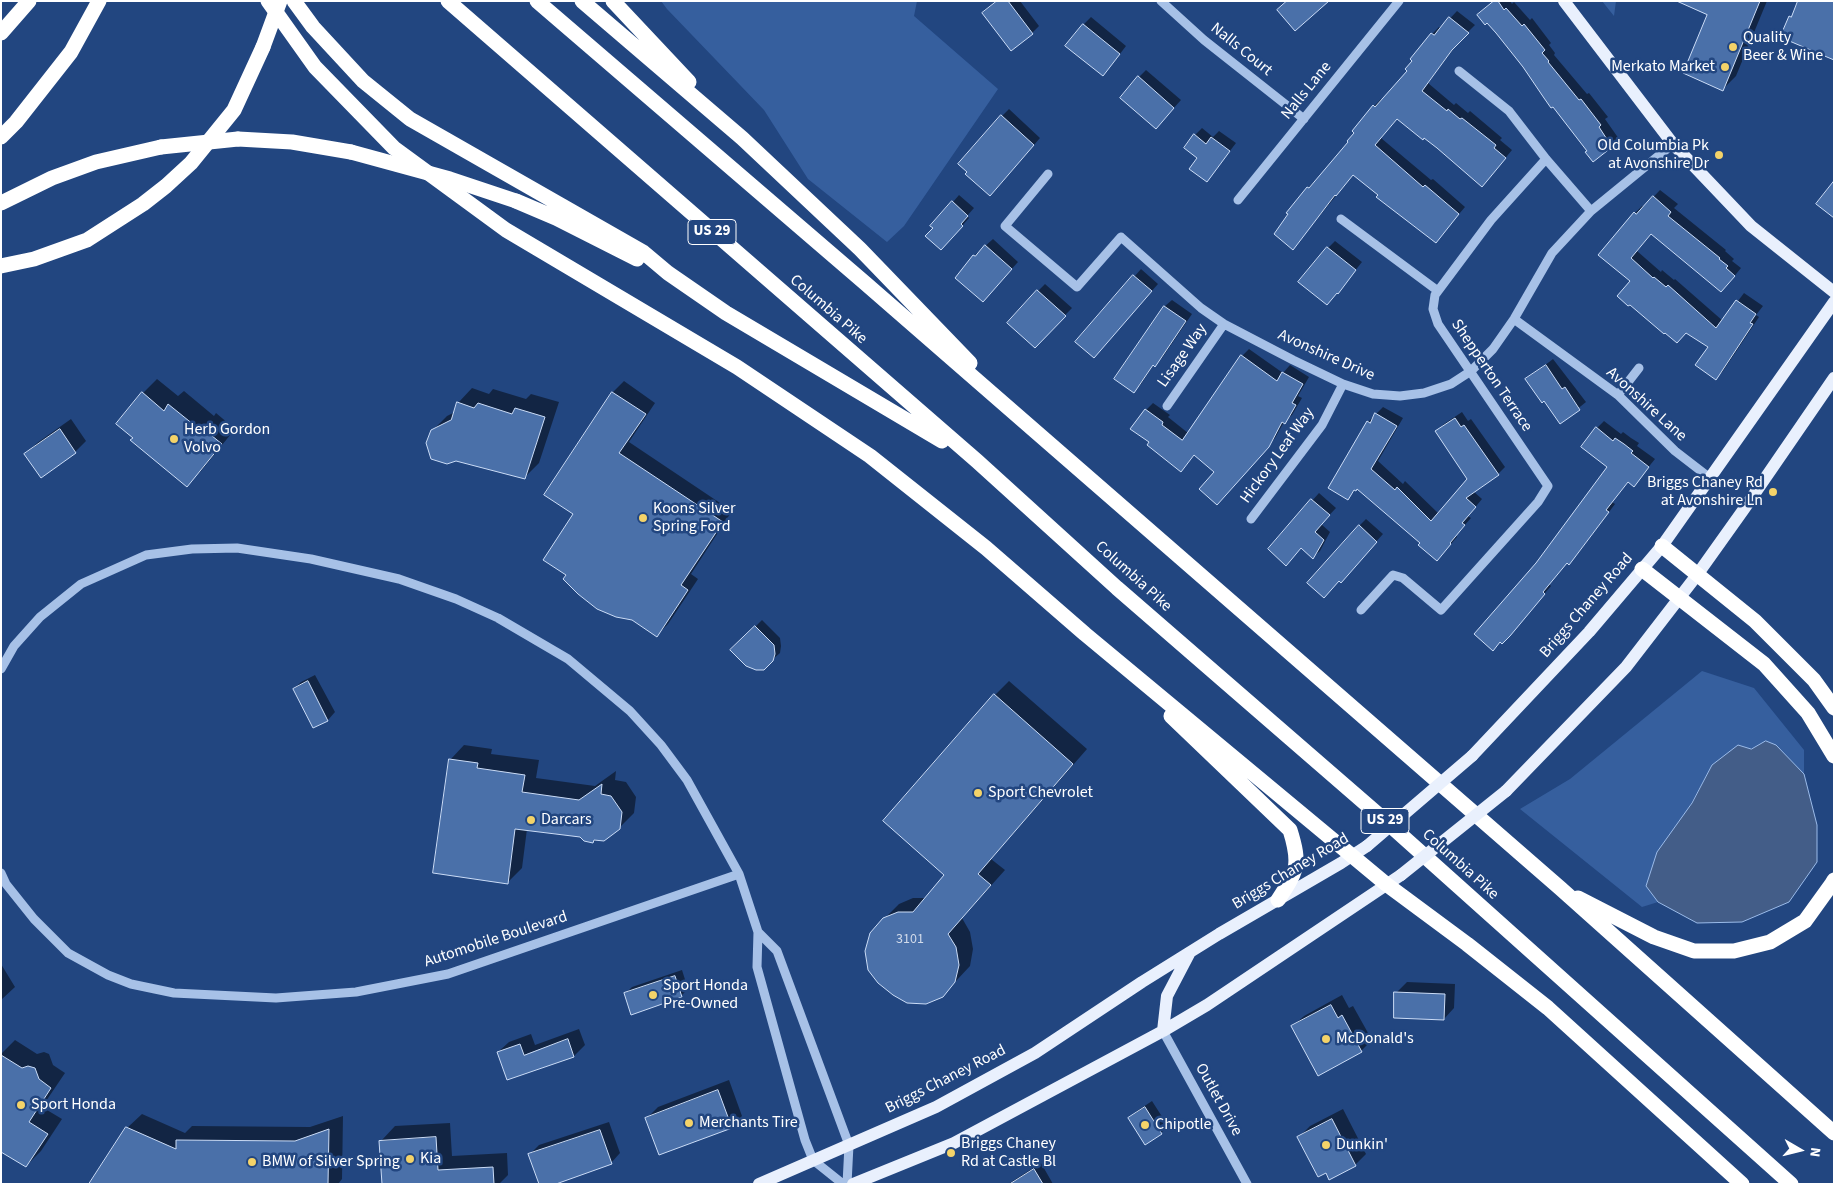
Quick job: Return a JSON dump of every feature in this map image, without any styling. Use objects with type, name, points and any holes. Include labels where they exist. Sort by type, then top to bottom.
[{"type":"highway","points":[[1,33],[29,1]]},
{"type":"highway","points":[[1,138],[16,122],[71,52],[99,1]]},
{"type":"highway","points":[[268,1],[315,67],[394,148],[506,230],[737,367],[870,456],[986,548],[1085,634],[1386,884],[1467,944],[1548,1008],[1742,1184]]},
{"type":"highway","points":[[1,266],[34,259],[87,240],[144,204],[191,163],[234,110],[263,47],[280,1]]},
{"type":"highway","points":[[294,1],[313,27],[363,80],[410,119],[643,252],[668,274]]},
{"type":"highway","name":"Columbia Pike","points":[[448,1],[811,319],[977,461],[1117,588],[1381,817],[1791,1184]]},
{"type":"highway","points":[[537,1],[1560,888],[1834,1133]]},
{"type":"highway","points":[[582,1],[742,138],[860,249],[1038,434]]},
{"type":"highway","points":[[613,1],[742,138]]},
{"type":"highway","points":[[1,203],[52,178],[96,162],[161,148],[238,139],[292,142],[351,152],[450,179],[516,201],[556,218],[668,274],[726,313],[977,461]]},
{"type":"highway","points":[[1662,546],[1755,621],[1814,680],[1834,708]]},
{"type":"highway","points":[[1642,569],[1764,664],[1808,713],[1834,756]]},
{"type":"highway","points":[[1085,634],[1290,830],[1297,851],[1294,874],[1278,900]]},
{"type":"highway","points":[[1560,888],[1654,937],[1694,951],[1734,951],[1770,942],[1805,920],[1834,880]]},
{"type":"main road","points":[[1564,1],[1673,144],[1751,226],[1834,292]]},
{"type":"main road","name":"Briggs Chaney Road","points":[[760,1184],[936,1107],[1035,1053],[1190,952],[1367,846],[1472,756],[1589,632],[1662,546],[1834,302]]},
{"type":"main road","points":[[853,1184],[954,1143],[1163,1031],[1207,1005],[1401,875],[1506,791],[1626,667],[1697,575],[1834,378]]},
{"type":"main road","points":[[1163,1031],[1167,996],[1190,952]]},
{"type":"street","name":"Nalls Court","points":[[1161,1],[1204,40],[1304,119]]},
{"type":"street","name":"Nalls Lane","points":[[1238,200],[1399,1]]},
{"type":"street","points":[[1459,71],[1510,111],[1546,159],[1591,210]]},
{"type":"street","name":"Avonshire Drive","points":[[1048,174],[1005,226],[1077,287],[1121,237],[1201,308],[1224,324],[1343,384],[1373,394],[1400,396],[1424,393],[1451,384],[1471,371],[1493,349],[1514,319],[1552,253],[1591,210],[1673,144]]},
{"type":"street","name":"Shepperton Terrace","points":[[1361,610],[1393,575],[1403,578],[1441,610],[1538,502],[1548,486],[1438,324],[1433,309],[1435,295],[1491,220],[1546,159]]},
{"type":"street","points":[[1341,219],[1438,291]]},
{"type":"street","name":"Avonshire Lane","points":[[1514,319],[1618,395],[1675,451],[1710,478]]},
{"type":"street","name":"Lisage Way","points":[[1167,406],[1224,324]]},
{"type":"street","points":[[1618,395],[1639,368]]},
{"type":"street","name":"Hickory Leaf Way","points":[[1251,519],[1322,425],[1343,384]]},
{"type":"street","points":[[1,669],[14,646],[40,617],[81,584],[146,555],[192,549],[237,548],[311,559],[399,579],[456,599],[498,618],[568,659],[630,711],[661,745],[687,780],[733,861],[758,932],[757,967],[805,1140],[813,1160],[845,1184]]},
{"type":"street","name":"Automobile Boulevard","points":[[1,873],[6,884],[34,920],[68,953],[108,975],[131,984],[174,993],[276,998],[356,992],[448,974],[739,874]]},
{"type":"street","points":[[758,932],[777,951],[849,1145],[845,1184]]},
{"type":"street","name":"Outlet Drive","points":[[1163,1031],[1248,1184]]},
{"type":"shaded area","points":[[661,1],[917,1],[914,16],[998,89],[904,226],[887,242],[808,179],[764,110]]},
{"type":"shaded area","points":[[1602,1],[1616,1],[1614,16]]},
{"type":"shaded area","points":[[1702,671],[1754,688],[1804,750],[1804,774],[1776,745],[1751,749],[1712,765],[1646,886],[1658,902],[1642,907],[1520,809],[1570,779]]},
{"type":"shaded area","points":[[1766,741],[1776,745],[1804,774],[1817,825],[1817,862],[1789,902],[1742,922],[1697,923],[1658,902],[1646,886],[1657,852],[1692,803],[1712,765],[1738,745],[1751,749]]},
{"type":"building","points":[[997,1],[1008,1],[1033,34],[1011,51],[982,13]]},
{"type":"building","points":[[1287,1],[1329,1],[1295,31],[1277,10]]},
{"type":"building","points":[[1494,1],[1498,1],[1504,10],[1506,8],[1522,26],[1524,24],[1545,50],[1542,53],[1548,62],[1601,125],[1599,127],[1612,147],[1593,162],[1585,152],[1587,151],[1553,107],[1551,108],[1523,67],[1496,33],[1487,23],[1485,25],[1477,15]]},
{"type":"building","points":[[1677,1],[1760,1],[1723,91],[1683,73],[1707,15]]},
{"type":"building","points":[[1798,1],[1834,1],[1834,60],[1780,37]]},
{"type":"building","points":[[1449,17],[1469,33],[1452,50],[1422,91],[1447,111],[1448,109],[1460,119],[1462,118],[1496,145],[1494,148],[1506,158],[1482,187],[1437,148],[1424,138],[1423,140],[1397,119],[1375,145],[1423,187],[1425,185],[1459,214],[1436,243],[1376,197],[1378,195],[1353,175],[1335,195],[1293,250],[1274,234],[1288,214],[1286,213],[1348,142],[1354,133],[1352,131],[1373,105],[1375,107],[1407,71],[1405,69],[1412,61],[1410,59],[1431,33],[1434,35]]},
{"type":"building","points":[[1083,24],[1120,54],[1103,76],[1065,46]]},
{"type":"building","points":[[1138,76],[1174,108],[1156,129],[1120,98]]},
{"type":"building","points":[[1001,115],[1034,145],[990,196],[965,174],[967,172],[958,164]]},
{"type":"building","points":[[1194,134],[1206,144],[1211,137],[1230,151],[1207,182],[1189,169],[1197,158],[1184,148]]},
{"type":"building","points":[[1834,181],[1834,218],[1816,204]]},
{"type":"building","points":[[1653,196],[1671,212],[1668,216],[1720,258],[1728,266],[1726,268],[1735,276],[1721,292],[1651,234],[1631,258],[1653,278],[1666,287],[1668,285],[1716,328],[1736,300],[1756,314],[1750,323],[1753,324],[1716,380],[1695,365],[1708,347],[1686,333],[1677,343],[1630,305],[1628,306],[1617,296],[1630,281],[1598,255],[1634,212],[1636,214]]},
{"type":"building","points":[[952,201],[968,216],[961,224],[963,226],[941,250],[925,236],[933,228],[930,226]]},
{"type":"building","points":[[985,245],[1012,269],[983,302],[955,278],[973,255],[975,256]]},
{"type":"building","points":[[1327,247],[1356,270],[1327,305],[1298,282]]},
{"type":"building","points":[[1133,275],[1152,291],[1094,358],[1075,342]]},
{"type":"building","points":[[1037,290],[1066,316],[1035,348],[1007,323]]},
{"type":"building","points":[[1164,306],[1186,321],[1155,367],[1153,365],[1134,393],[1114,379]]},
{"type":"building","points":[[1241,355],[1277,381],[1282,372],[1303,384],[1292,403],[1296,405],[1285,424],[1282,422],[1269,447],[1217,505],[1199,489],[1214,472],[1194,455],[1181,472],[1147,445],[1149,442],[1130,429],[1145,409],[1163,422],[1162,425],[1182,440]]},
{"type":"building","points":[[1546,365],[1562,389],[1565,387],[1580,410],[1560,424],[1525,379]]},
{"type":"building","name":"Herb Gordon Volvo","points":[[142,392],[164,411],[168,404],[199,429],[201,427],[222,444],[187,487],[130,440],[133,438],[116,424]]},
{"type":"building","name":"Koons Silver Spring Ford","points":[[612,392],[646,414],[619,453],[723,522],[681,585],[688,590],[657,637],[632,620],[616,617],[597,609],[563,579],[566,575],[543,560],[573,514],[544,495]]},
{"type":"building","points":[[457,402],[474,408],[478,403],[512,414],[515,408],[545,417],[525,479],[456,461],[447,464],[431,459],[426,443],[431,430],[451,420]]},
{"type":"building","points":[[1375,413],[1397,426],[1371,469],[1395,490],[1397,487],[1431,521],[1467,479],[1435,431],[1455,418],[1461,427],[1464,425],[1499,475],[1466,498],[1476,507],[1462,523],[1465,525],[1437,561],[1418,545],[1420,543],[1357,489],[1356,491],[1354,490],[1348,500],[1328,488],[1367,421],[1370,423]]},
{"type":"building","points":[[1596,427],[1613,441],[1615,438],[1624,444],[1633,451],[1631,453],[1649,467],[1634,487],[1628,482],[1606,510],[1609,512],[1569,565],[1567,563],[1543,592],[1545,594],[1510,636],[1502,644],[1500,642],[1493,651],[1474,634],[1536,563],[1607,467],[1581,447]]},
{"type":"building","points":[[60,429],[76,453],[41,478],[24,454]]},
{"type":"building","points":[[1311,499],[1330,515],[1315,532],[1324,540],[1313,559],[1301,548],[1286,566],[1268,549]]},
{"type":"building","points":[[1359,525],[1377,542],[1341,583],[1339,581],[1324,598],[1307,583]]},
{"type":"building","points":[[755,626],[774,645],[775,654],[773,661],[764,670],[756,670],[746,666],[730,650]]},
{"type":"building","points":[[308,681],[328,721],[313,728],[293,689]]},
{"type":"building","name":"Sport Chevrolet","points":[[994,694],[1073,764],[978,874],[991,885],[948,934],[956,947],[959,965],[955,982],[943,997],[926,1004],[907,1003],[878,983],[868,970],[865,951],[870,933],[883,918],[898,912],[913,912],[944,875],[883,821]]},
{"type":"building","name":"Darcars","points":[[449,759],[478,763],[477,768],[525,775],[522,792],[579,800],[602,784],[601,794],[611,796],[622,812],[620,829],[604,841],[594,840],[593,843],[584,841],[580,837],[515,829],[508,884],[433,873]]},
{"type":"building","name":"Sport Honda Pre-Owned","points":[[675,976],[682,997],[631,1015],[624,993]]},
{"type":"building","points":[[1394,992],[1445,994],[1444,1020],[1394,1018]]},
{"type":"building","name":"McDonald's","points":[[1331,1005],[1338,1018],[1342,1015],[1362,1052],[1318,1076],[1291,1026]]},
{"type":"building","points":[[568,1039],[574,1057],[507,1080],[497,1052],[520,1044],[524,1055]]},
{"type":"building","name":"Sport Honda","points":[[1,1055],[22,1068],[28,1066],[35,1068],[39,1079],[51,1088],[29,1122],[48,1134],[26,1167],[1,1152]]},
{"type":"building","name":"Merchants Tire","points":[[718,1090],[732,1128],[659,1155],[645,1118]]},
{"type":"building","points":[[1145,1107],[1162,1134],[1145,1145],[1128,1118]]},
{"type":"building","points":[[1332,1119],[1356,1166],[1329,1180],[1326,1173],[1318,1177],[1297,1137]]},
{"type":"building","name":"BMW of Silver Spring","points":[[126,1127],[176,1149],[176,1140],[295,1141],[329,1129],[328,1184],[89,1184]]},
{"type":"building","points":[[600,1130],[612,1164],[556,1184],[539,1184],[528,1154]]},
{"type":"building","points":[[436,1137],[438,1170],[493,1167],[494,1184],[382,1184],[379,1141]]},
{"type":"building","points":[[1034,1169],[1043,1184],[1010,1184]]},
{"type":"place","name":"Quality Beer & Wine","points":[[1733,47]]},
{"type":"place","name":"Merkato Market","points":[[1725,67]]},
{"type":"place","name":"Old Columbia Pk at Avonshire Dr","points":[[1719,155]]},
{"type":"place","name":"Herb Gordon Volvo","points":[[174,439]]},
{"type":"place","name":"Briggs Chaney Rd at Avonshire Ln","points":[[1773,492]]},
{"type":"place","name":"Koons Silver Spring Ford","points":[[643,518]]},
{"type":"place","name":"Sport Chevrolet","points":[[978,793]]},
{"type":"place","name":"Darcars","points":[[531,820]]},
{"type":"place","name":"Sport Honda Pre-Owned","points":[[653,995]]},
{"type":"place","name":"McDonald's","points":[[1326,1039]]},
{"type":"place","name":"Sport Honda","points":[[21,1105]]},
{"type":"place","name":"Merchants Tire","points":[[689,1123]]},
{"type":"place","name":"Chipotle","points":[[1145,1125]]},
{"type":"place","name":"Dunkin'","points":[[1326,1145]]},
{"type":"place","name":"Briggs Chaney Rd at Castle Bl","points":[[951,1153]]},
{"type":"place","name":"Kia","points":[[410,1159]]},
{"type":"place","name":"BMW of Silver Spring","points":[[252,1162]]}]
